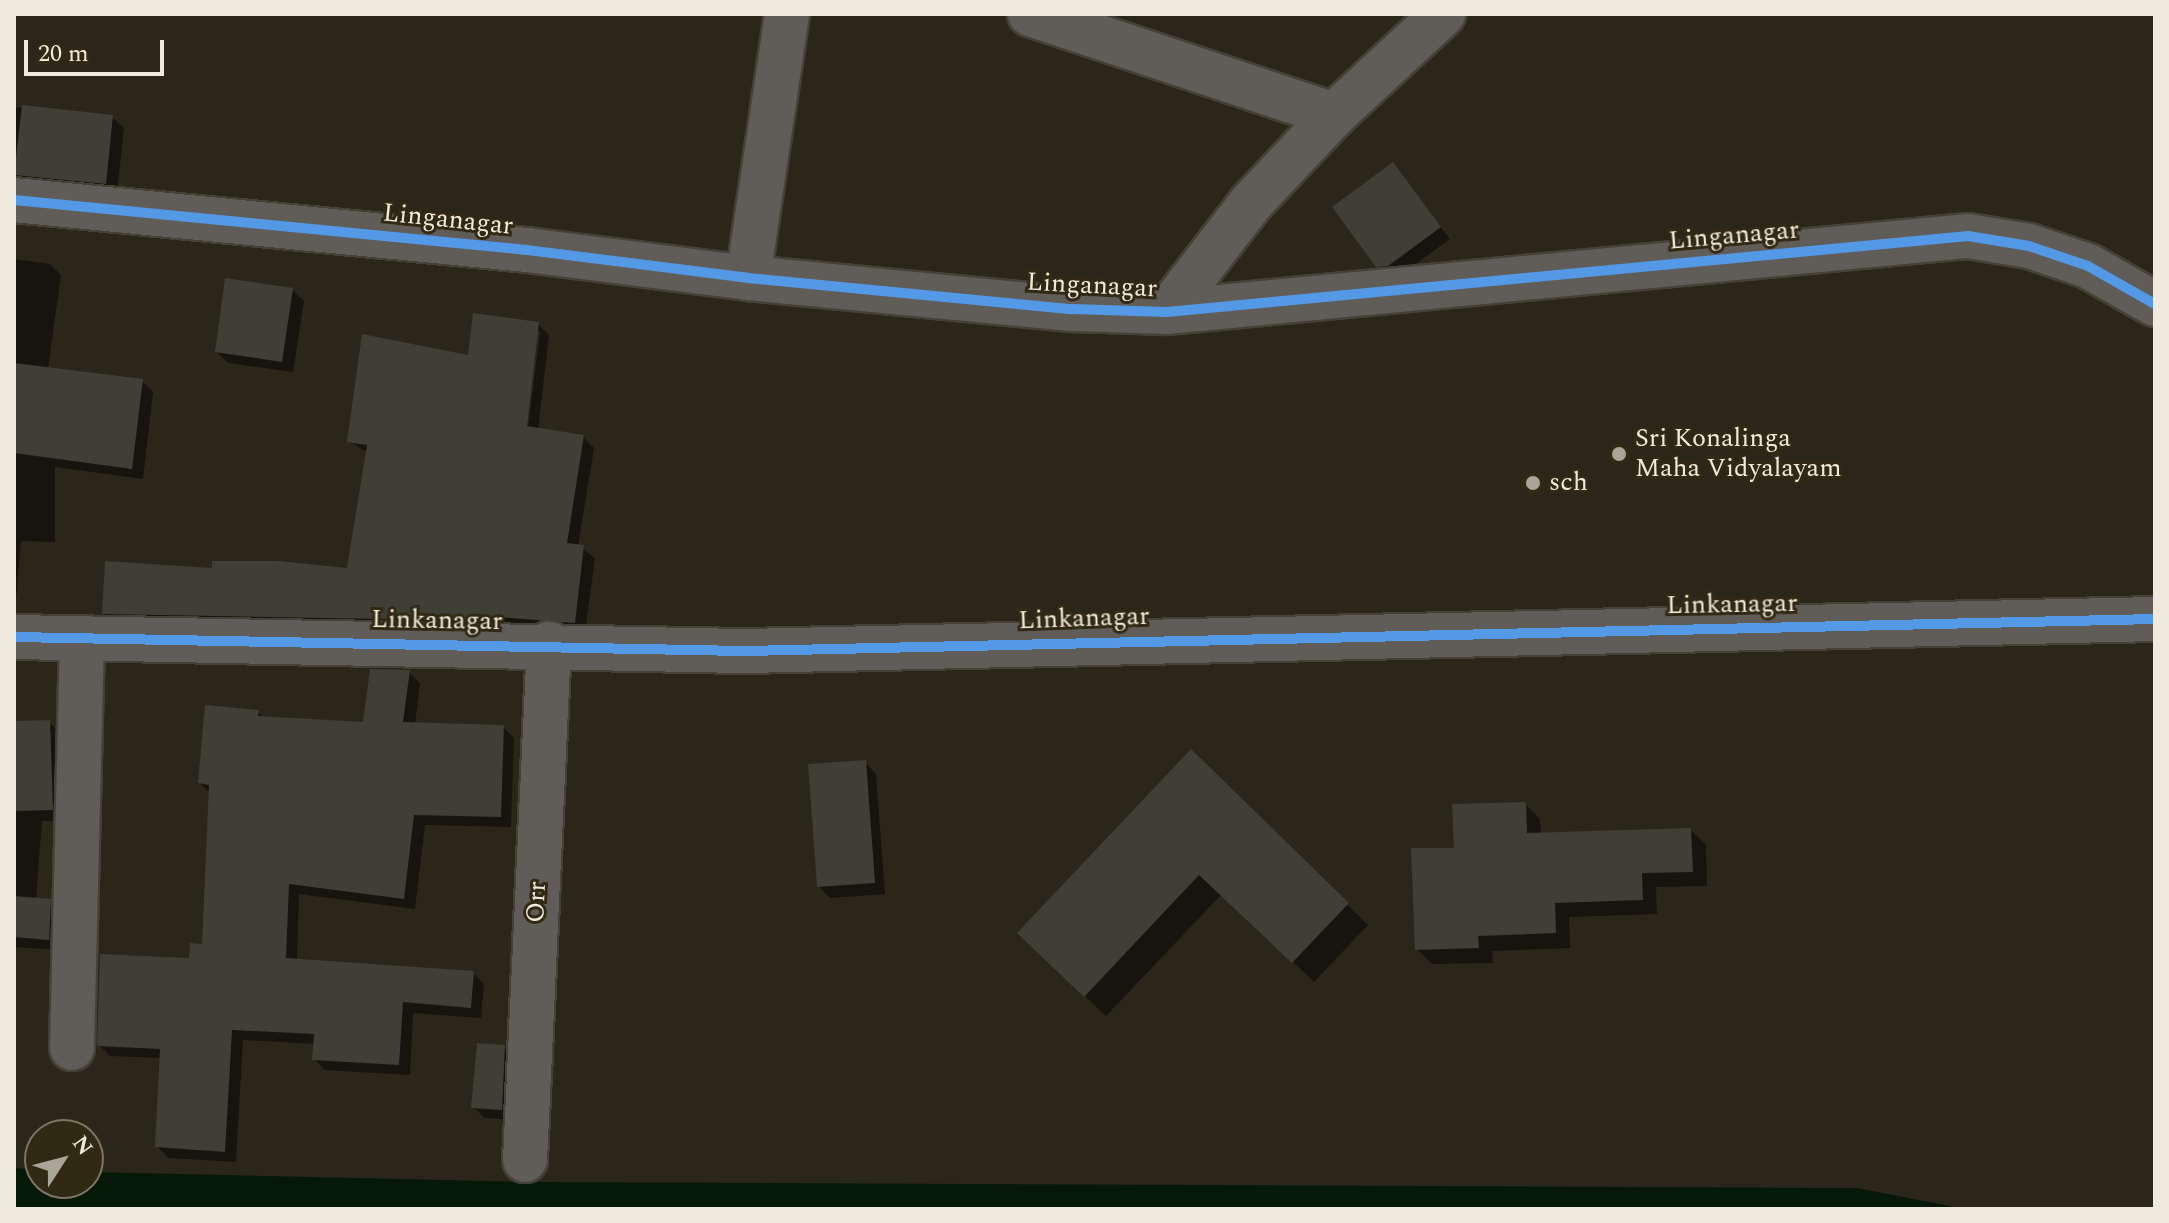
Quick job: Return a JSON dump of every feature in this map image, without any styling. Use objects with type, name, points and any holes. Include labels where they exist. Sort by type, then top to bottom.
[{"type":"street","points":[[748,278],[787,14]]},
{"type":"street","points":[[1030,14],[1334,115]]},
{"type":"street","points":[[1167,312],[1251,203],[1334,115],[1443,14]]},
{"type":"street","name":"Linganagar","points":[[14,200],[527,250],[748,278],[1072,309],[1167,312],[1968,236],[2029,246],[2088,266],[2155,304]]},
{"type":"street","name":"Linkanagar","points":[[14,637],[549,644],[746,651],[2155,619]]},
{"type":"street","points":[[72,1048],[82,638]]},
{"type":"street","name":"Orr","points":[[525,1160],[549,644]]},
{"type":"shaded area","points":[[14,1168],[24,1169],[24,1199],[104,1199],[104,1172],[530,1182],[1857,1188],[1965,1209],[14,1209]]},
{"type":"building","points":[[22,105],[113,115],[106,184],[14,175]]},
{"type":"building","points":[[1393,162],[1441,227],[1388,266],[1376,267],[1332,207]]},
{"type":"building","points":[[225,278],[293,288],[282,362],[215,352]]},
{"type":"building","points":[[473,313],[539,322],[527,426],[584,435],[567,543],[584,545],[575,623],[497,617],[497,621],[102,614],[105,561],[212,568],[212,561],[278,561],[347,568],[367,445],[347,442],[362,334],[468,355]]},
{"type":"building","points":[[14,363],[143,379],[132,469],[14,453]]},
{"type":"building","points":[[370,669],[410,670],[403,722],[504,725],[501,817],[414,815],[404,899],[289,884],[286,958],[474,971],[471,1008],[403,1002],[399,1065],[312,1060],[314,1034],[232,1030],[225,1152],[155,1147],[160,1049],[97,1046],[100,954],[189,958],[190,943],[202,944],[209,785],[198,783],[205,705],[259,710],[258,716],[363,722]]},
{"type":"building","points":[[50,720],[53,810],[14,811],[14,721]]},
{"type":"building","points":[[1191,749],[1349,903],[1292,963],[1199,875],[1084,997],[1017,933]]},
{"type":"building","points":[[866,760],[875,883],[817,887],[808,764]]},
{"type":"building","points":[[1526,802],[1527,833],[1691,828],[1693,872],[1642,873],[1643,900],[1555,903],[1556,933],[1478,936],[1479,948],[1415,950],[1411,848],[1454,848],[1452,804]]},
{"type":"building","points":[[14,896],[51,899],[49,940],[14,937]]},
{"type":"building","points":[[477,1043],[505,1045],[502,1110],[471,1108]]},
{"type":"cycle path","points":[[14,200],[527,250],[748,278],[1072,309],[1167,312],[1968,236],[2029,246],[2088,266],[2155,304]]},
{"type":"cycle path","points":[[14,637],[746,651],[2155,619]]},
{"type":"place","name":"Sri Konalinga Maha Vidyalayam","points":[[1619,454]]},
{"type":"place","name":"sch","points":[[1533,483]]}]
